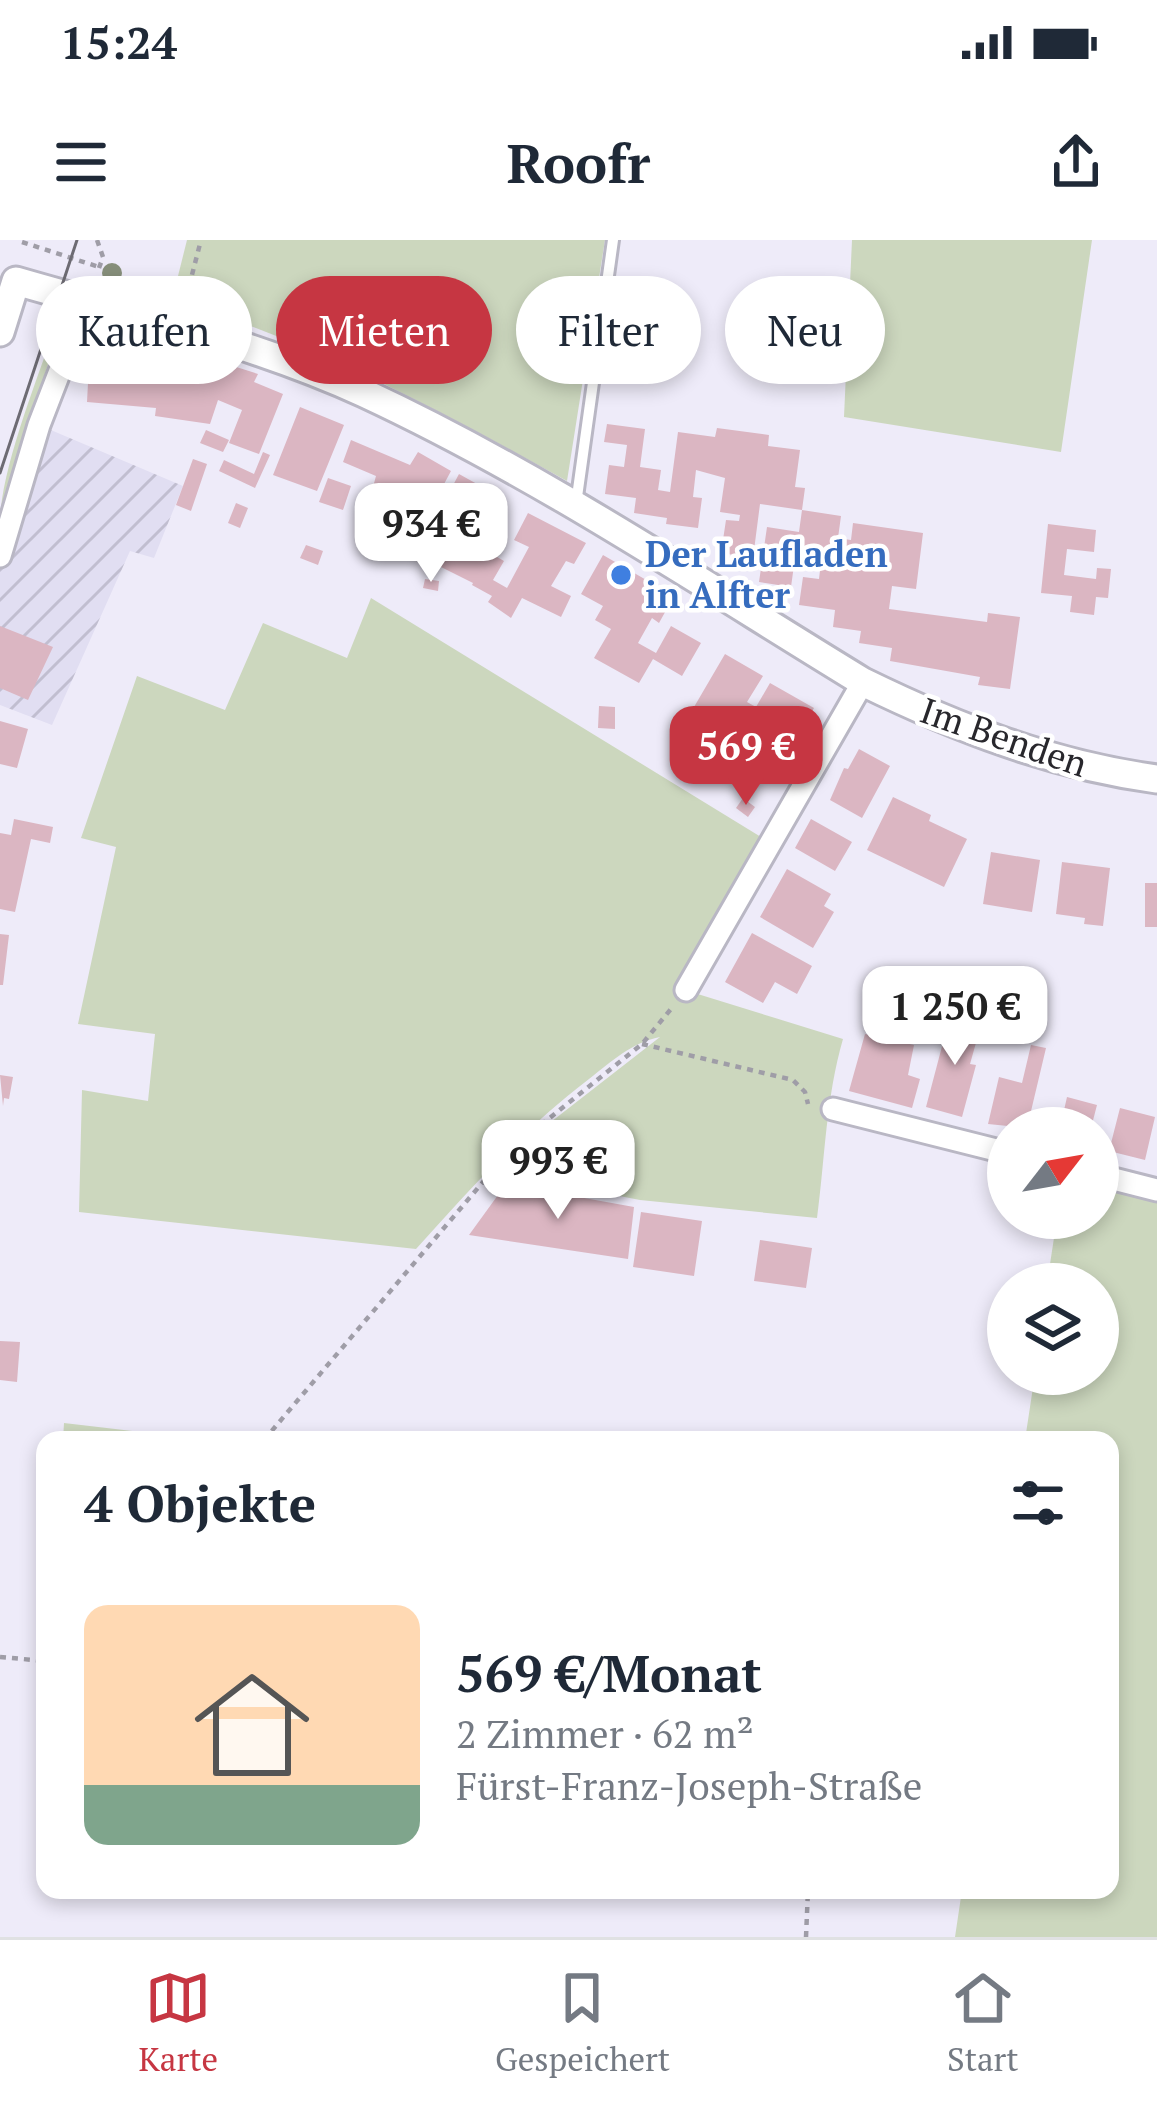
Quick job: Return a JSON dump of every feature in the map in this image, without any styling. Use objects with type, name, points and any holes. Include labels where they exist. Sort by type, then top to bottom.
[{"type":"street","points":[[0,332],[8,277]]},
{"type":"street","name":"Im Benden","points":[[252,350],[361,392],[460,441],[863,682],[1013,746],[1157,779]]},
{"type":"street","points":[[0,556],[55,384]]},
{"type":"street","points":[[686,990],[863,682]]},
{"type":"street","points":[[833,1109],[987,1148]]},
{"type":"street","points":[[1119,1180],[1157,1190]]},
{"type":"lane","points":[[575,506],[613,240]]},
{"type":"path","points":[[22,240],[99,267],[103,257],[97,240]]},
{"type":"path","points":[[192,276],[201,240]]},
{"type":"path","points":[[272,1431],[511,1149],[642,1044],[686,990]]},
{"type":"path","points":[[642,1044],[793,1080],[805,1092],[810,1114],[820,1108],[833,1109]]},
{"type":"path","points":[[0,1657],[36,1660]]},
{"type":"path","points":[[806,1937],[808,1899]]},
{"type":"shaded area","points":[[39,425],[183,486],[154,558],[130,551],[52,725],[0,705],[0,556]]},
{"type":"green space","points":[[187,240],[605,240],[599,276],[516,276],[516,384],[582,384],[567,481],[382,384],[492,384],[492,276],[276,276],[276,336],[252,327],[252,276],[178,276]]},
{"type":"green space","points":[[852,240],[1092,240],[1061,452],[844,417],[845,384],[885,384],[885,276],[850,276]]},
{"type":"green space","points":[[36,380],[42,384],[0,524],[13,451]]},
{"type":"green space","points":[[371,598],[761,837],[675,987],[843,1039],[829,1105],[817,1218],[640,1200],[497,1172],[538,1132],[660,1037],[622,1054],[565,1098],[498,1160],[416,1249],[79,1212],[82,1090],[148,1101],[155,1034],[78,1024],[116,847],[81,838],[137,676],[225,710],[263,623],[347,658]]},
{"type":"green space","points":[[1119,1191],[1157,1201],[1157,1937],[955,1937],[961,1899],[1119,1899],[1119,1431],[1026,1431],[1032,1395],[1119,1395],[1119,1263],[1050,1263],[1054,1239],[1119,1239]]},
{"type":"green space","points":[[64,1423],[132,1431],[64,1431]]},
{"type":"building","points":[[252,372],[258,374],[254,382],[283,394],[259,454],[229,443],[242,410],[218,400],[210,424],[155,416],[156,408],[87,402],[88,384],[252,384]]},
{"type":"building","points":[[300,407],[344,425],[317,491],[273,475]]},
{"type":"building","points":[[607,424],[645,429],[640,467],[661,470],[658,490],[670,492],[678,432],[715,437],[717,428],[769,435],[768,446],[800,450],[795,487],[805,488],[802,510],[760,504],[753,558],[721,553],[726,520],[739,521],[740,515],[720,512],[725,478],[696,470],[693,497],[702,498],[698,528],[634,513],[636,498],[605,494],[609,465],[624,467],[627,445],[604,442]]},
{"type":"building","points":[[206,430],[229,440],[223,452],[200,443]]},
{"type":"building","points":[[351,440],[410,465],[418,452],[451,471],[436,499],[428,495],[420,514],[434,521],[459,474],[504,499],[490,528],[476,521],[466,539],[504,561],[493,580],[507,588],[529,547],[514,540],[528,513],[586,543],[574,564],[566,561],[551,586],[571,596],[561,617],[522,598],[511,618],[488,602],[492,596],[473,583],[375,534],[376,527],[367,524],[372,508],[360,504],[364,493],[371,494],[376,476],[343,462]]},
{"type":"building","points":[[263,452],[270,455],[255,488],[219,471],[224,460],[254,474]]},
{"type":"building","points":[[193,459],[207,464],[191,511],[176,505]]},
{"type":"building","points":[[328,478],[351,486],[343,510],[319,502]]},
{"type":"building","points":[[236,503],[248,508],[240,528],[228,523]]},
{"type":"building","points":[[802,510],[841,516],[838,538],[851,540],[853,523],[923,533],[916,589],[892,586],[889,609],[987,622],[988,613],[1020,617],[1010,689],[978,685],[980,677],[890,661],[892,648],[859,643],[861,631],[833,627],[835,610],[799,605],[803,577],[819,579],[821,562],[795,558],[791,587],[759,582],[767,527],[799,532]]},
{"type":"building","points":[[1048,524],[1096,530],[1094,552],[1067,549],[1064,575],[1096,579],[1097,568],[1111,569],[1108,598],[1096,597],[1094,615],[1070,612],[1072,596],[1041,593]]},
{"type":"building","points":[[306,545],[323,551],[318,565],[300,558]]},
{"type":"building","points":[[603,555],[674,596],[659,623],[652,618],[638,643],[656,653],[671,626],[701,643],[682,676],[653,659],[639,683],[594,658],[611,629],[595,620],[603,606],[581,594]]},
{"type":"building","points":[[425,579],[439,581],[438,591],[423,588]]},
{"type":"building","points":[[0,626],[53,647],[28,700],[0,688]]},
{"type":"building","points":[[725,654],[763,676],[747,702],[756,707],[770,683],[814,708],[787,755],[742,732],[730,748],[720,742],[729,726],[694,707]]},
{"type":"building","points":[[599,706],[615,707],[615,729],[598,728]]},
{"type":"building","points":[[0,721],[28,729],[17,768],[0,764]]},
{"type":"building","points":[[859,749],[890,766],[862,818],[830,800],[844,768],[848,769]]},
{"type":"building","points":[[893,797],[967,839],[944,887],[867,850]]},
{"type":"building","points":[[743,798],[755,807],[748,817],[736,808]]},
{"type":"building","points":[[14,819],[53,827],[50,843],[31,839],[15,912],[0,909],[0,833],[11,835]]},
{"type":"building","points":[[811,819],[852,842],[835,871],[795,848]]},
{"type":"building","points":[[991,852],[1040,860],[1032,912],[983,904]]},
{"type":"building","points":[[1062,862],[1110,868],[1103,926],[1056,914]]},
{"type":"building","points":[[787,869],[831,894],[824,906],[834,912],[813,948],[760,917]]},
{"type":"building","points":[[1145,883],[1157,883],[1157,927],[1145,927]]},
{"type":"building","points":[[752,933],[812,966],[797,994],[775,982],[763,1003],[725,982]]},
{"type":"building","points":[[0,934],[9,935],[3,985],[0,985]]},
{"type":"building","points":[[950,1016],[981,1025],[962,1117],[926,1107]]},
{"type":"building","points":[[865,1034],[914,1045],[908,1075],[920,1079],[912,1108],[849,1091]]},
{"type":"building","points":[[1031,1045],[1046,1048],[1032,1107],[992,1107],[999,1077],[1022,1083]]},
{"type":"building","points":[[0,1075],[13,1077],[3,1106]]},
{"type":"building","points":[[1067,1097],[1097,1105],[1096,1107],[1065,1107]]},
{"type":"building","points":[[1120,1108],[1155,1117],[1145,1160],[1119,1154]]},
{"type":"building","points":[[506,1184],[634,1207],[628,1259],[469,1235]]},
{"type":"building","points":[[641,1212],[702,1221],[694,1276],[633,1267]]},
{"type":"building","points":[[760,1240],[812,1248],[806,1288],[754,1281]]},
{"type":"building","points":[[0,1341],[20,1342],[17,1382],[0,1380]]},
{"type":"tram line","points":[[0,473],[77,240]]},
{"type":"place","name":"Der Laufladen in Alfter","points":[[621,575]]}]
